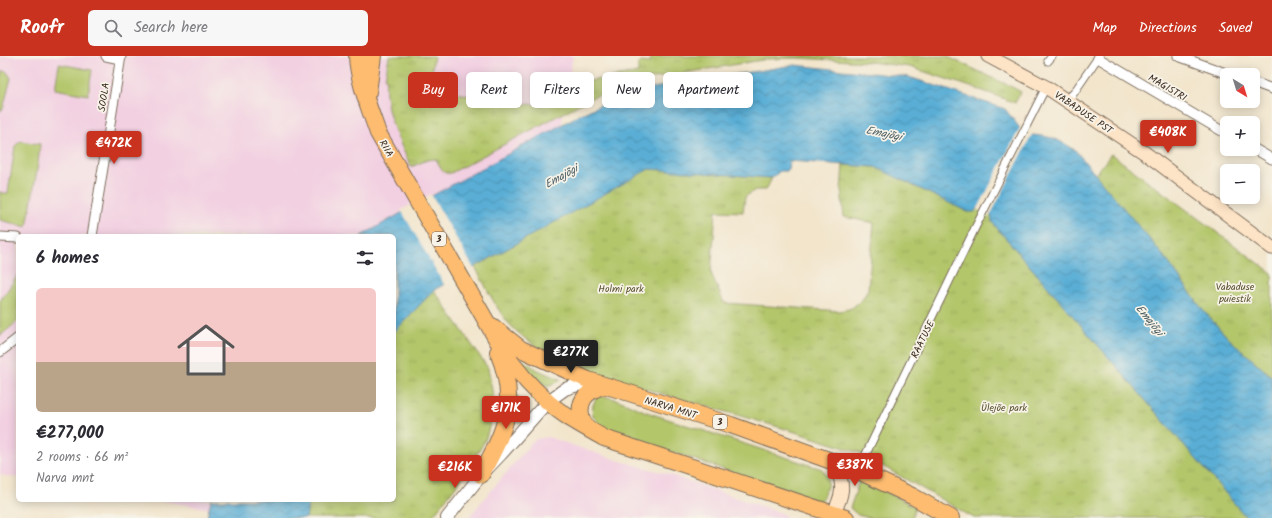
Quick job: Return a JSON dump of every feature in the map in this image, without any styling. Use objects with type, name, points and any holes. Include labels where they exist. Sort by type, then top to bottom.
[{"type":"highway","name":"RIIA","points":[[357,56],[357,64],[367,101],[378,133],[413,192]]},
{"type":"highway","name":"RIIA","points":[[367,101],[373,56]]},
{"type":"highway","name":"NARVA MNT","points":[[413,192],[504,352],[512,364],[547,402],[571,419],[604,438],[837,517]]},
{"type":"highway","name":"NARVA MNT","points":[[486,321],[521,349],[588,380],[731,426],[863,473],[914,497],[951,518]]},
{"type":"highway","points":[[481,475],[495,448],[506,421],[509,401],[504,365],[486,321]]},
{"type":"highway","points":[[586,427],[581,415],[581,405],[585,396],[596,388],[605,386]]},
{"type":"highway","points":[[778,496],[804,518]]},
{"type":"main road","name":"VABADUSE PST","points":[[988,56],[1046,87],[1151,157],[1272,248]]},
{"type":"main road","points":[[834,462],[840,473],[842,485],[842,493],[837,517]]},
{"type":"street","points":[[106,56],[120,58]]},
{"type":"street","points":[[1178,56],[1220,71]]},
{"type":"street","points":[[1064,99],[1073,94],[1098,57]]},
{"type":"street","name":"MAGISTRI","points":[[1098,57],[1220,130]]},
{"type":"street","name":"SOOLA","points":[[92,234],[120,58]]},
{"type":"street","points":[[1260,85],[1272,89]]},
{"type":"street","name":"RAATUSE","points":[[864,456],[975,228],[1046,87]]},
{"type":"street","points":[[1260,152],[1272,159]]},
{"type":"street","points":[[0,237],[16,238]]},
{"type":"street","points":[[0,352],[16,340]]},
{"type":"street","points":[[447,518],[481,475],[547,402],[565,389],[584,383],[605,386]]},
{"type":"shaded area","points":[[0,56],[573,56],[570,72],[530,72],[530,108],[564,108],[561,127],[368,234],[16,234],[16,478],[0,475]]},
{"type":"shaded area","points":[[548,437],[620,461],[665,473],[781,513],[788,518],[468,518],[531,443],[536,439]]},
{"type":"shaded area","points":[[168,502],[213,502],[211,509]]},
{"type":"green space","points":[[389,56],[434,56],[432,72],[408,72],[408,108],[458,108],[458,93],[466,95],[466,108],[522,108],[522,103],[530,104],[530,108],[572,108],[451,173],[445,173],[436,159],[427,160],[411,167],[392,124],[387,102],[385,78]]},
{"type":"green space","points":[[651,56],[946,56],[1021,92],[1015,103],[910,67],[870,62],[796,58],[768,59],[691,72],[663,72],[663,77],[655,78],[655,72],[638,72],[638,65],[641,62],[650,63]]},
{"type":"green space","points":[[59,64],[92,70],[88,95],[55,89]]},
{"type":"green space","points":[[2,71],[7,72],[11,78],[3,109],[0,111],[0,81]]},
{"type":"green space","points":[[602,79],[602,94],[594,97],[594,80]]},
{"type":"green space","points":[[20,141],[40,144],[27,227],[0,220],[0,191],[1,193],[8,193],[15,146]]},
{"type":"green space","name":"Vabaduse puiestik","points":[[1111,154],[1272,273],[1272,377],[1228,338],[1202,309],[1166,259],[1095,175]]},
{"type":"green space","points":[[843,165],[875,167],[968,212],[978,208],[991,215],[992,221],[997,228],[1247,518],[974,518],[858,452],[786,429],[597,375],[553,356],[523,337],[508,323],[475,267],[649,168],[772,178],[766,190],[755,190],[745,197],[743,212],[716,211],[711,273],[724,303],[841,311],[852,308],[863,299],[868,289],[874,223],[844,217],[841,190]]},
{"type":"green space","points":[[16,278],[16,323],[0,336],[0,301]]},
{"type":"green space","points":[[434,290],[488,368],[495,407],[485,441],[459,482],[431,518],[306,518],[309,502],[396,502],[396,330]]},
{"type":"green space","points":[[520,359],[538,370],[561,380],[548,387],[536,378]]},
{"type":"green space","points":[[516,394],[529,411],[520,423],[513,420]]},
{"type":"green space","points":[[597,396],[612,398],[652,414],[822,469],[828,481],[826,490],[822,499],[817,501],[607,430],[598,423],[592,414],[593,405]]},
{"type":"green space","points":[[859,482],[884,491],[915,507],[912,518],[870,518],[858,515],[850,508]]},
{"type":"water","name":"Emajõgi","points":[[794,65],[909,77],[1005,109],[1025,135],[1052,138],[1075,150],[1166,259],[1202,309],[1228,338],[1272,377],[1272,518],[1247,518],[997,228],[992,221],[991,215],[978,208],[974,212],[968,212],[875,167],[789,161],[788,171],[780,171],[772,178],[649,169],[434,290],[396,330],[396,234],[365,234],[602,104],[602,108],[655,108],[655,88],[663,86],[663,108],[753,108],[753,72],[751,72]]},
{"type":"water","points":[[211,502],[309,502],[306,518],[207,518]]},
{"type":"pier","points":[[1021,126],[1026,133],[1033,133],[989,218],[979,210],[976,212]]},
{"type":"pier","points":[[431,194],[474,269],[445,286],[401,210]]},
{"type":"park label","name":"Holmi park","points":[[621,288]]},
{"type":"park label","name":"Ülejõe park","points":[[1004,407]]}]
